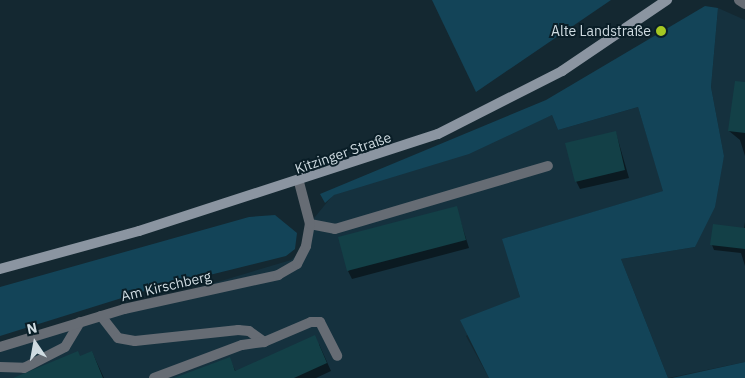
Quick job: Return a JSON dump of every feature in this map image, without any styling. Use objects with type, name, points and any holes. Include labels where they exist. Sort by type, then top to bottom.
[{"type":"street","name":"Kitzinger Straße","points":[[0,269],[299,182],[438,134],[506,102],[609,42],[667,0]]},
{"type":"street","points":[[739,0],[745,4]]},
{"type":"street","points":[[310,224],[335,228],[548,166]]},
{"type":"street","name":"Am Kirschberg","points":[[0,347],[101,316],[278,275],[297,264],[306,246],[310,224],[299,182]]},
{"type":"street","points":[[101,316],[108,330],[126,340],[249,330],[264,342]]},
{"type":"street","points":[[0,367],[24,368],[65,347],[80,322]]},
{"type":"street","points":[[154,378],[242,345],[264,342],[311,322],[320,322],[337,356]]},
{"type":"shaded area","points":[[432,0],[611,0],[476,92]]},
{"type":"shaded area","points":[[705,6],[718,8],[711,87],[724,156],[715,207],[695,247],[621,259],[668,378],[489,378],[460,320],[520,297],[502,239],[663,191],[638,107],[558,130],[552,115],[469,154],[334,195],[325,203],[320,194],[546,100]]},
{"type":"shaded area","points":[[718,8],[745,20],[745,362],[668,378],[621,259],[695,247],[724,156],[711,87]]},
{"type":"shaded area","points":[[638,107],[664,191],[503,239],[520,297],[466,336],[489,378],[0,378],[0,347],[291,260],[308,245],[310,223],[333,195],[552,115],[558,130]]},
{"type":"shaded area","points":[[275,215],[297,233],[295,249],[286,256],[141,292],[0,336],[0,287],[249,217]]},
{"type":"shaded area","points":[[745,362],[745,378],[672,378]]},
{"type":"building","points":[[735,81],[745,82],[745,133],[728,131]]},
{"type":"building","points":[[616,131],[625,170],[575,182],[565,143]]},
{"type":"building","points":[[457,206],[466,240],[347,271],[338,237]]},
{"type":"building","points":[[713,224],[745,228],[745,249],[710,245]]},
{"type":"building","points":[[315,335],[327,363],[294,378],[174,378],[230,357],[235,371]]},
{"type":"building","points":[[78,351],[80,356],[92,351],[103,378],[13,378]]},
{"type":"place","name":"Alte Landstraße","points":[[661,31]]}]
